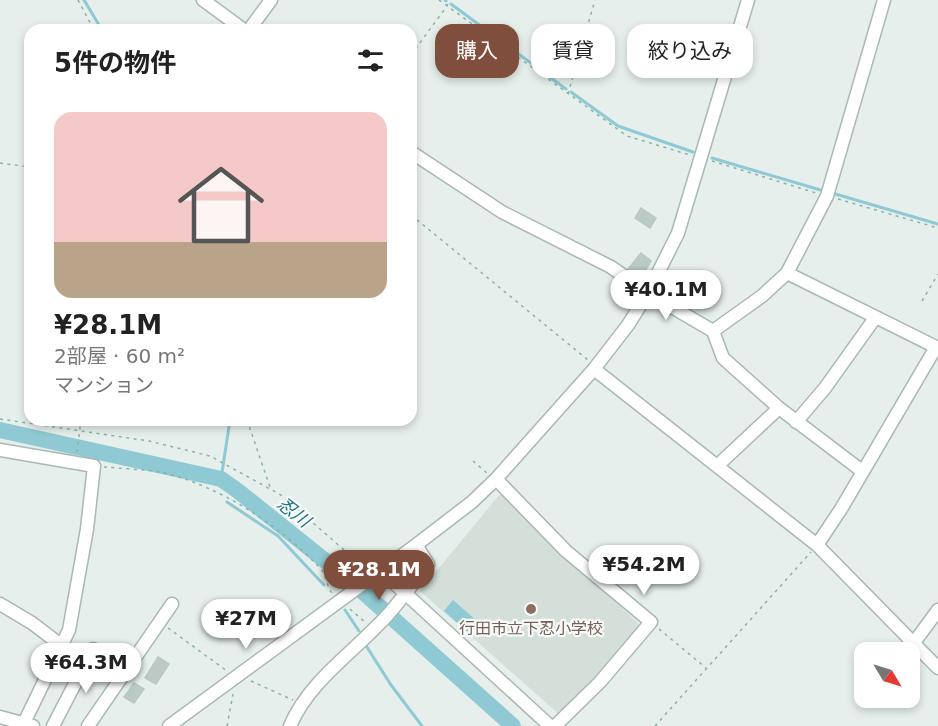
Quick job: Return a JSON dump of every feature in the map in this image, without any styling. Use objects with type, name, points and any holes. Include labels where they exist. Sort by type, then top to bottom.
[{"type":"street","points":[[203,0],[237,24]]},
{"type":"street","points":[[251,24],[272,0]]},
{"type":"street","points":[[169,726],[416,546],[472,502],[492,476],[595,368],[628,325],[648,293],[678,233],[748,0]]},
{"type":"street","points":[[714,331],[762,296],[787,273],[827,196],[884,0]]},
{"type":"street","points":[[417,156],[502,212],[610,267],[648,293],[714,331],[723,358],[796,422],[862,471]]},
{"type":"street","points":[[787,273],[937,347],[817,545]]},
{"type":"street","points":[[796,422],[825,388],[875,318]]},
{"type":"street","points":[[595,368],[817,545],[910,642]]},
{"type":"street","points":[[717,466],[779,408]]},
{"type":"street","points":[[0,450],[94,465],[87,529],[69,630],[28,725],[0,717]]},
{"type":"street","points":[[492,476],[566,551],[651,622],[600,682],[555,726]]},
{"type":"street","points":[[290,726],[302,704],[323,679],[380,624],[428,564],[416,546]]},
{"type":"street","points":[[381,571],[403,595],[550,726]]},
{"type":"street","points":[[0,604],[32,623],[62,646]]},
{"type":"street","points":[[88,726],[172,604]]},
{"type":"street","points":[[915,642],[938,610]]},
{"type":"street","points":[[53,726],[93,649]]},
{"type":"street","points":[[920,652],[938,669]]},
{"type":"path","points":[[78,0],[91,24]]},
{"type":"path","points":[[440,0],[627,136],[938,228]]},
{"type":"path","points":[[417,47],[449,0]]},
{"type":"path","points":[[568,94],[595,0]]},
{"type":"path","points":[[0,163],[24,166]]},
{"type":"path","points":[[417,220],[595,368]]},
{"type":"path","points":[[922,301],[938,274]]},
{"type":"path","points":[[0,419],[24,423]]},
{"type":"path","points":[[43,426],[149,441],[210,456],[270,489],[298,508],[343,549],[370,561],[381,571]]},
{"type":"path","points":[[77,452],[80,426]]},
{"type":"path","points":[[249,426],[270,489]]},
{"type":"path","points":[[474,461],[492,476]]},
{"type":"path","points":[[94,465],[167,474],[214,490],[263,519],[323,571]]},
{"type":"path","points":[[655,726],[817,545]]},
{"type":"path","points":[[160,622],[234,677],[250,681],[302,704]]},
{"type":"path","points":[[651,622],[707,669]]},
{"type":"path","points":[[227,726],[234,693],[234,677]]},
{"type":"shaded area","name":"行田市立下忍小学校","points":[[500,494],[642,627],[561,716],[420,591]]},
{"type":"water","points":[[453,600],[478,622],[469,633],[444,611]]},
{"type":"building","points":[[641,208],[656,218],[650,228],[635,218]]},
{"type":"building","points":[[641,253],[651,261],[641,278],[628,269]]},
{"type":"building","points":[[158,657],[169,664],[156,684],[145,678]]},
{"type":"building","points":[[134,683],[144,689],[134,703],[124,697]]},
{"type":"waterway","points":[[84,0],[98,24]]},
{"type":"waterway","points":[[451,4],[566,89]]},
{"type":"waterway","points":[[571,92],[618,126],[693,152]]},
{"type":"waterway","points":[[712,158],[824,191]]},
{"type":"waterway","points":[[832,193],[938,224]]},
{"type":"waterway","points":[[221,479],[229,426]]},
{"type":"waterway","name":"忍川","points":[[0,430],[221,479],[353,583],[513,726]]},
{"type":"waterway","points":[[227,502],[278,536],[324,585]]},
{"type":"waterway","points":[[345,610],[359,631]]},
{"type":"waterway","points":[[365,644],[391,685],[422,726]]},
{"type":"place","name":"行田市立下忍小学校","points":[[531,609]]}]
